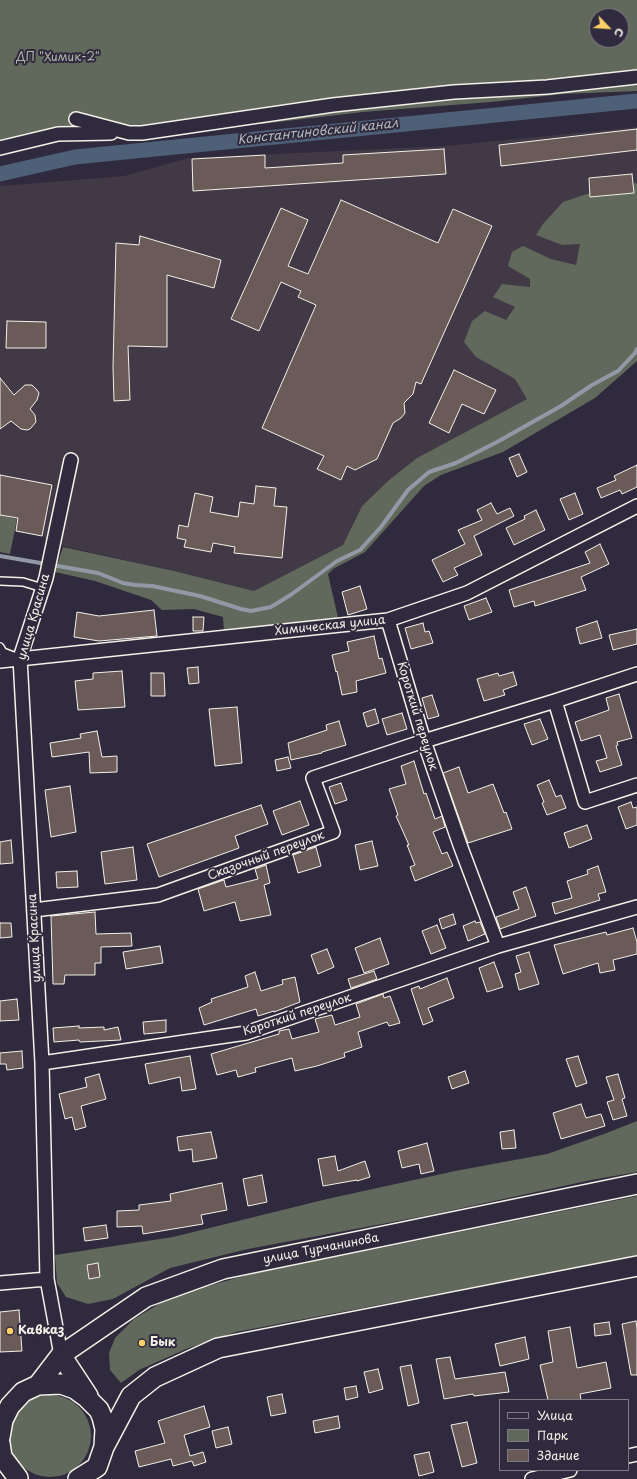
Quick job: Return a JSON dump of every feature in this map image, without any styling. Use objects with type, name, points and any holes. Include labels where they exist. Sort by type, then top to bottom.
[{"type":"street","points":[[0,148],[58,134],[142,133],[333,105],[454,92],[547,87],[637,77]]},
{"type":"street","points":[[76,120],[129,133]]},
{"type":"street","name":"улица Красина","points":[[71,460],[45,583],[20,658],[42,1063],[47,1278],[61,1356],[99,1410]]},
{"type":"street","name":"Химическая улица","points":[[0,661],[388,620],[467,593],[637,506]]},
{"type":"street","name":"Короткий переулок","points":[[388,620],[424,741],[460,845],[498,946]]},
{"type":"street","name":"Сказочный переулок","points":[[34,910],[158,895],[333,832],[314,778],[424,741],[637,674]]},
{"type":"street","points":[[555,701],[585,802],[637,785]]},
{"type":"street","name":"Короткий переулок","points":[[42,1063],[246,1033],[498,946],[637,907]]},
{"type":"street","name":"улица Турчанинова","points":[[0,1407],[30,1388],[61,1356],[146,1297],[222,1269],[637,1184]]},
{"type":"street","points":[[104,1447],[131,1396],[155,1377],[218,1348],[637,1266]]},
{"type":"street","points":[[0,1282],[47,1278]]},
{"type":"street","points":[[0,1437],[3,1420],[10,1406],[30,1388],[61,1384],[75,1389],[86,1397],[99,1410],[105,1429],[104,1447],[97,1473],[78,1479]]},
{"type":"street","points":[[0,1443],[2,1457],[19,1478]]},
{"type":"street","points":[[0,1469],[19,1478]]},
{"type":"street","points":[[532,1479],[566,1471]]},
{"type":"lane","points":[[0,581],[45,583]]},
{"type":"lane","points":[[0,647],[2,652],[20,658]]},
{"type":"shaded area","points":[[637,127],[637,301],[580,371],[417,458],[389,480],[362,506],[343,545],[254,591],[174,571],[49,543],[42,536],[15,531],[17,519],[0,515],[0,186],[124,176],[189,158],[445,146]]},
{"type":"green space","name":"ДП \"Химик-2\"","points":[[0,0],[637,0],[637,91],[563,94],[491,102],[363,112],[261,124],[220,114],[127,128],[79,113],[75,137],[0,154]]},
{"type":"green space","points":[[637,183],[637,361],[595,398],[503,452],[441,475],[424,486],[365,552],[333,569],[328,574],[339,622],[224,633],[223,617],[194,609],[162,610],[151,600],[95,581],[55,572],[63,547],[174,571],[254,591],[343,545],[362,506],[389,480],[417,458],[527,399],[515,379],[476,357],[464,342],[472,321],[485,311],[506,320],[515,307],[493,297],[502,284],[530,287],[530,279],[508,266],[512,252],[523,246],[551,259],[576,265],[580,244],[562,245],[536,235],[543,224],[563,202],[590,193],[591,197],[634,193],[633,184]]},
{"type":"green space","points":[[0,515],[17,519],[10,554],[0,552]]},
{"type":"green space","points":[[637,1121],[637,1172],[591,1180],[430,1215],[248,1249],[170,1268],[113,1299],[88,1304],[66,1297],[57,1283],[55,1255],[173,1237],[327,1199],[455,1171],[547,1154]]},
{"type":"green space","points":[[637,1196],[637,1256],[236,1332],[186,1349],[139,1370],[121,1383],[110,1370],[109,1353],[115,1338],[134,1319],[159,1304],[187,1292],[247,1275]]},
{"type":"green space","points":[[50,1395],[66,1398],[79,1407],[88,1420],[91,1436],[88,1452],[79,1465],[66,1474],[50,1477],[34,1474],[21,1465],[12,1452],[9,1436],[12,1420],[21,1407],[34,1398]]},
{"type":"building","points":[[637,129],[637,150],[501,166],[499,145]]},
{"type":"building","points":[[444,149],[446,174],[193,191],[192,159],[265,155],[265,168],[343,163],[343,155]]},
{"type":"building","points":[[632,174],[634,193],[590,197],[589,178]]},
{"type":"building","points":[[341,200],[438,243],[453,209],[492,226],[421,384],[416,382],[413,394],[404,403],[405,413],[401,418],[393,423],[377,459],[355,470],[347,466],[341,480],[317,469],[324,456],[262,428],[316,305],[298,297],[301,291],[281,282],[259,331],[231,319],[281,208],[308,220],[288,266],[308,274]]},
{"type":"building","points":[[140,236],[221,260],[214,288],[167,275],[167,347],[128,346],[130,400],[114,401],[113,367],[116,243],[139,245]]},
{"type":"building","points":[[7,321],[46,322],[46,348],[6,348]]},
{"type":"building","points":[[454,370],[496,390],[484,414],[462,404],[449,433],[429,423]]},
{"type":"building","points":[[0,378],[14,395],[25,385],[32,385],[39,393],[37,400],[30,409],[35,415],[36,422],[30,429],[21,429],[11,421],[0,429]]},
{"type":"building","points":[[519,454],[527,472],[517,477],[509,458]]},
{"type":"building","points":[[637,465],[637,487],[622,494],[620,490],[601,498],[597,488],[616,480],[614,476]]},
{"type":"building","points":[[0,475],[52,485],[42,536],[16,531],[18,518],[0,515]]},
{"type":"building","points":[[256,486],[276,488],[274,506],[287,507],[282,558],[234,553],[235,547],[213,543],[211,552],[184,547],[186,540],[177,538],[179,525],[188,527],[195,493],[213,497],[210,512],[238,517],[240,502],[254,504]]},
{"type":"building","points":[[575,493],[583,514],[569,520],[560,499]]},
{"type":"building","points":[[491,503],[497,514],[510,508],[514,516],[474,536],[482,555],[454,568],[458,575],[443,582],[432,560],[465,544],[458,530],[482,520],[477,510]]},
{"type":"building","points":[[536,510],[545,530],[514,545],[506,528],[525,519],[524,516]]},
{"type":"building","points":[[600,544],[609,564],[581,577],[586,590],[535,606],[534,601],[514,607],[509,590],[590,563],[585,552]]},
{"type":"building","points":[[360,586],[367,609],[348,615],[342,592]]},
{"type":"building","points":[[486,598],[492,612],[469,620],[464,606]]},
{"type":"building","points":[[154,610],[157,636],[99,641],[74,637],[77,612],[99,616]]},
{"type":"building","points":[[193,617],[204,617],[203,631],[193,631]]},
{"type":"building","points":[[597,621],[602,638],[580,644],[576,628]]},
{"type":"building","points":[[423,623],[425,632],[429,631],[433,643],[411,649],[405,628]]},
{"type":"building","points":[[637,629],[637,644],[613,650],[609,635]]},
{"type":"building","points":[[374,636],[379,659],[382,658],[386,673],[356,681],[357,692],[342,695],[332,655],[349,651],[347,642]]},
{"type":"building","points":[[198,667],[199,683],[189,684],[187,668]]},
{"type":"building","points":[[122,671],[125,707],[78,710],[75,681],[93,679],[93,673]]},
{"type":"building","points":[[513,672],[517,685],[503,690],[505,695],[484,701],[477,679],[498,673],[499,676]]},
{"type":"building","points":[[151,673],[164,673],[165,696],[151,696]]},
{"type":"building","points":[[619,694],[632,738],[617,742],[618,745],[616,746],[622,765],[600,772],[596,761],[607,758],[600,735],[581,741],[575,722],[609,710],[606,698]]},
{"type":"building","points":[[432,695],[439,716],[428,719],[422,698]]},
{"type":"building","points":[[237,707],[242,763],[215,766],[209,709]]},
{"type":"building","points":[[375,709],[379,723],[367,727],[363,713]]},
{"type":"building","points":[[402,713],[407,729],[387,735],[382,719]]},
{"type":"building","points":[[540,719],[548,739],[532,745],[524,724]]},
{"type":"building","points":[[339,721],[346,745],[322,753],[291,760],[288,743],[327,730],[326,725]]},
{"type":"building","points":[[97,731],[102,757],[117,756],[117,772],[90,773],[89,752],[52,757],[50,743],[81,738],[80,734]]},
{"type":"building","points":[[288,757],[291,768],[277,771],[275,760]]},
{"type":"building","points":[[414,761],[424,794],[426,793],[435,819],[442,816],[445,827],[433,832],[442,854],[447,852],[453,866],[415,881],[410,867],[415,865],[407,845],[409,845],[396,816],[398,815],[389,789],[406,784],[401,766]]},
{"type":"building","points":[[459,767],[468,793],[493,784],[512,829],[468,843],[443,773]]},
{"type":"building","points":[[549,780],[556,797],[561,795],[566,808],[547,815],[542,803],[544,802],[537,785]]},
{"type":"building","points":[[341,783],[347,800],[335,804],[329,787]]},
{"type":"building","points":[[70,786],[76,832],[51,837],[45,790]]},
{"type":"building","points":[[300,801],[309,825],[282,835],[273,811]]},
{"type":"building","points":[[631,802],[633,808],[637,807],[637,825],[626,829],[618,807]]},
{"type":"building","points":[[261,805],[268,824],[235,836],[239,848],[159,877],[147,844]]},
{"type":"building","points":[[587,825],[592,839],[569,848],[564,833]]},
{"type":"building","points":[[11,840],[13,863],[0,864],[0,842]]},
{"type":"building","points":[[372,841],[378,866],[360,870],[355,845]]},
{"type":"building","points":[[133,847],[137,880],[105,884],[101,852]]},
{"type":"building","points":[[316,847],[321,866],[298,873],[293,855]]},
{"type":"building","points":[[266,865],[270,883],[264,885],[271,915],[240,921],[235,902],[204,911],[198,889],[224,880],[226,887],[258,879],[255,869]]},
{"type":"building","points":[[598,866],[606,892],[598,894],[600,900],[555,914],[552,903],[572,898],[567,881],[588,874],[587,870]]},
{"type":"building","points":[[77,871],[78,887],[57,888],[56,872]]},
{"type":"building","points":[[526,887],[536,916],[500,929],[496,917],[519,909],[513,892]]},
{"type":"building","points":[[95,912],[96,934],[131,933],[132,946],[101,947],[101,963],[95,963],[95,975],[65,975],[64,984],[53,984],[51,916]]},
{"type":"building","points":[[453,914],[456,924],[442,929],[439,919]]},
{"type":"building","points":[[475,921],[476,923],[480,922],[485,934],[468,941],[463,926]]},
{"type":"building","points":[[0,923],[11,923],[12,937],[0,938]]},
{"type":"building","points":[[437,925],[446,948],[431,954],[422,931]]},
{"type":"building","points":[[633,928],[637,942],[637,954],[613,960],[615,970],[600,973],[598,963],[563,974],[554,945],[606,932],[607,935]]},
{"type":"building","points":[[380,938],[389,964],[364,973],[355,948]]},
{"type":"building","points":[[160,946],[163,963],[126,969],[123,952]]},
{"type":"building","points":[[327,949],[334,967],[318,974],[311,955]]},
{"type":"building","points":[[529,952],[539,984],[519,990],[515,974],[521,972],[516,956]]},
{"type":"building","points":[[494,962],[503,987],[487,992],[479,968]]},
{"type":"building","points":[[374,971],[377,979],[351,988],[348,979]]},
{"type":"building","points":[[255,972],[261,991],[283,984],[282,980],[295,977],[300,1002],[274,1012],[258,1016],[256,1009],[204,1025],[199,1008],[212,1002],[211,999],[248,987],[245,976]]},
{"type":"building","points":[[447,978],[454,998],[428,1008],[433,1021],[423,1025],[411,989],[419,986],[420,989]]},
{"type":"building","points":[[383,994],[384,998],[390,996],[400,1023],[389,1026],[387,1022],[358,1032],[362,1047],[344,1053],[345,1057],[295,1071],[292,1058],[255,1068],[256,1072],[238,1077],[236,1070],[217,1075],[211,1054],[279,1034],[279,1031],[289,1029],[292,1039],[319,1032],[315,1019],[332,1015],[335,1025],[360,1017],[356,1004]]},
{"type":"building","points":[[17,999],[19,1020],[0,1021],[0,1001]]},
{"type":"building","points":[[166,1020],[166,1032],[144,1034],[143,1022]]},
{"type":"building","points":[[79,1026],[79,1028],[104,1027],[104,1030],[118,1027],[121,1040],[80,1042],[79,1040],[54,1042],[53,1028]]},
{"type":"building","points":[[22,1051],[23,1068],[7,1070],[6,1064],[0,1064],[0,1053]]},
{"type":"building","points":[[190,1056],[196,1089],[182,1091],[180,1077],[149,1084],[145,1064]]},
{"type":"building","points":[[578,1056],[587,1083],[576,1087],[566,1059]]},
{"type":"building","points":[[465,1071],[469,1083],[452,1089],[448,1077]]},
{"type":"building","points":[[99,1074],[106,1099],[81,1106],[86,1127],[75,1130],[72,1117],[65,1119],[59,1094],[87,1087],[85,1078]]},
{"type":"building","points":[[618,1074],[625,1098],[622,1099],[627,1116],[613,1120],[607,1102],[614,1100],[606,1077]]},
{"type":"building","points":[[581,1104],[586,1118],[601,1114],[605,1126],[561,1139],[553,1113]]},
{"type":"building","points":[[514,1130],[516,1148],[502,1149],[500,1132]]},
{"type":"building","points":[[211,1132],[217,1158],[193,1162],[192,1149],[179,1151],[177,1137]]},
{"type":"building","points":[[427,1143],[434,1171],[421,1174],[419,1164],[402,1168],[398,1151]]},
{"type":"building","points":[[335,1156],[338,1171],[365,1161],[370,1177],[357,1181],[323,1186],[318,1159]]},
{"type":"building","points":[[262,1175],[267,1202],[248,1206],[243,1179]]},
{"type":"building","points":[[222,1183],[227,1210],[201,1215],[203,1224],[143,1234],[142,1226],[117,1227],[117,1211],[139,1210],[139,1205],[171,1201],[170,1194]]},
{"type":"building","points":[[106,1225],[108,1238],[85,1241],[83,1228]]},
{"type":"building","points":[[98,1263],[100,1277],[89,1279],[87,1265]]},
{"type":"building","name":"Кавказ","points":[[19,1310],[22,1351],[0,1352],[0,1312]]},
{"type":"building","points":[[636,1321],[637,1375],[631,1375],[622,1324]]},
{"type":"building","points":[[609,1322],[611,1334],[595,1336],[594,1324]]},
{"type":"building","points":[[570,1327],[577,1368],[606,1362],[611,1388],[580,1394],[581,1399],[548,1399],[540,1365],[553,1362],[548,1331]]},
{"type":"building","points":[[525,1337],[529,1359],[500,1366],[495,1344]]},
{"type":"building","points":[[450,1357],[455,1379],[505,1372],[509,1392],[474,1396],[473,1394],[444,1399],[436,1359]]},
{"type":"building","points":[[411,1365],[419,1403],[408,1406],[400,1367]]},
{"type":"building","points":[[378,1369],[383,1389],[369,1393],[364,1372]]},
{"type":"building","points":[[356,1386],[358,1397],[346,1400],[344,1388]]},
{"type":"building","points":[[282,1394],[286,1413],[271,1416],[267,1397]]},
{"type":"building","points":[[204,1406],[210,1427],[184,1435],[190,1456],[203,1452],[206,1462],[194,1466],[192,1461],[173,1466],[171,1459],[139,1467],[135,1451],[165,1443],[158,1421]]},
{"type":"building","points":[[338,1416],[340,1428],[315,1433],[313,1421]]},
{"type":"building","points":[[467,1422],[477,1463],[462,1467],[451,1425]]},
{"type":"building","points":[[228,1427],[232,1444],[216,1448],[212,1431]]},
{"type":"building","points":[[429,1452],[434,1472],[419,1476],[414,1455]]},
{"type":"waterway","name":"Константиновский канал","points":[[0,174],[75,157],[637,101]]},
{"type":"waterway","points":[[0,556],[98,573],[123,583],[152,586],[200,596],[251,611],[271,607],[292,594],[337,561],[360,550],[381,527],[408,490],[429,472],[456,463],[561,406],[592,385],[618,371],[637,349]]},
{"type":"place","name":"Кавказ","points":[[10,1331]]},
{"type":"place","name":"Бык","points":[[142,1343]]}]
